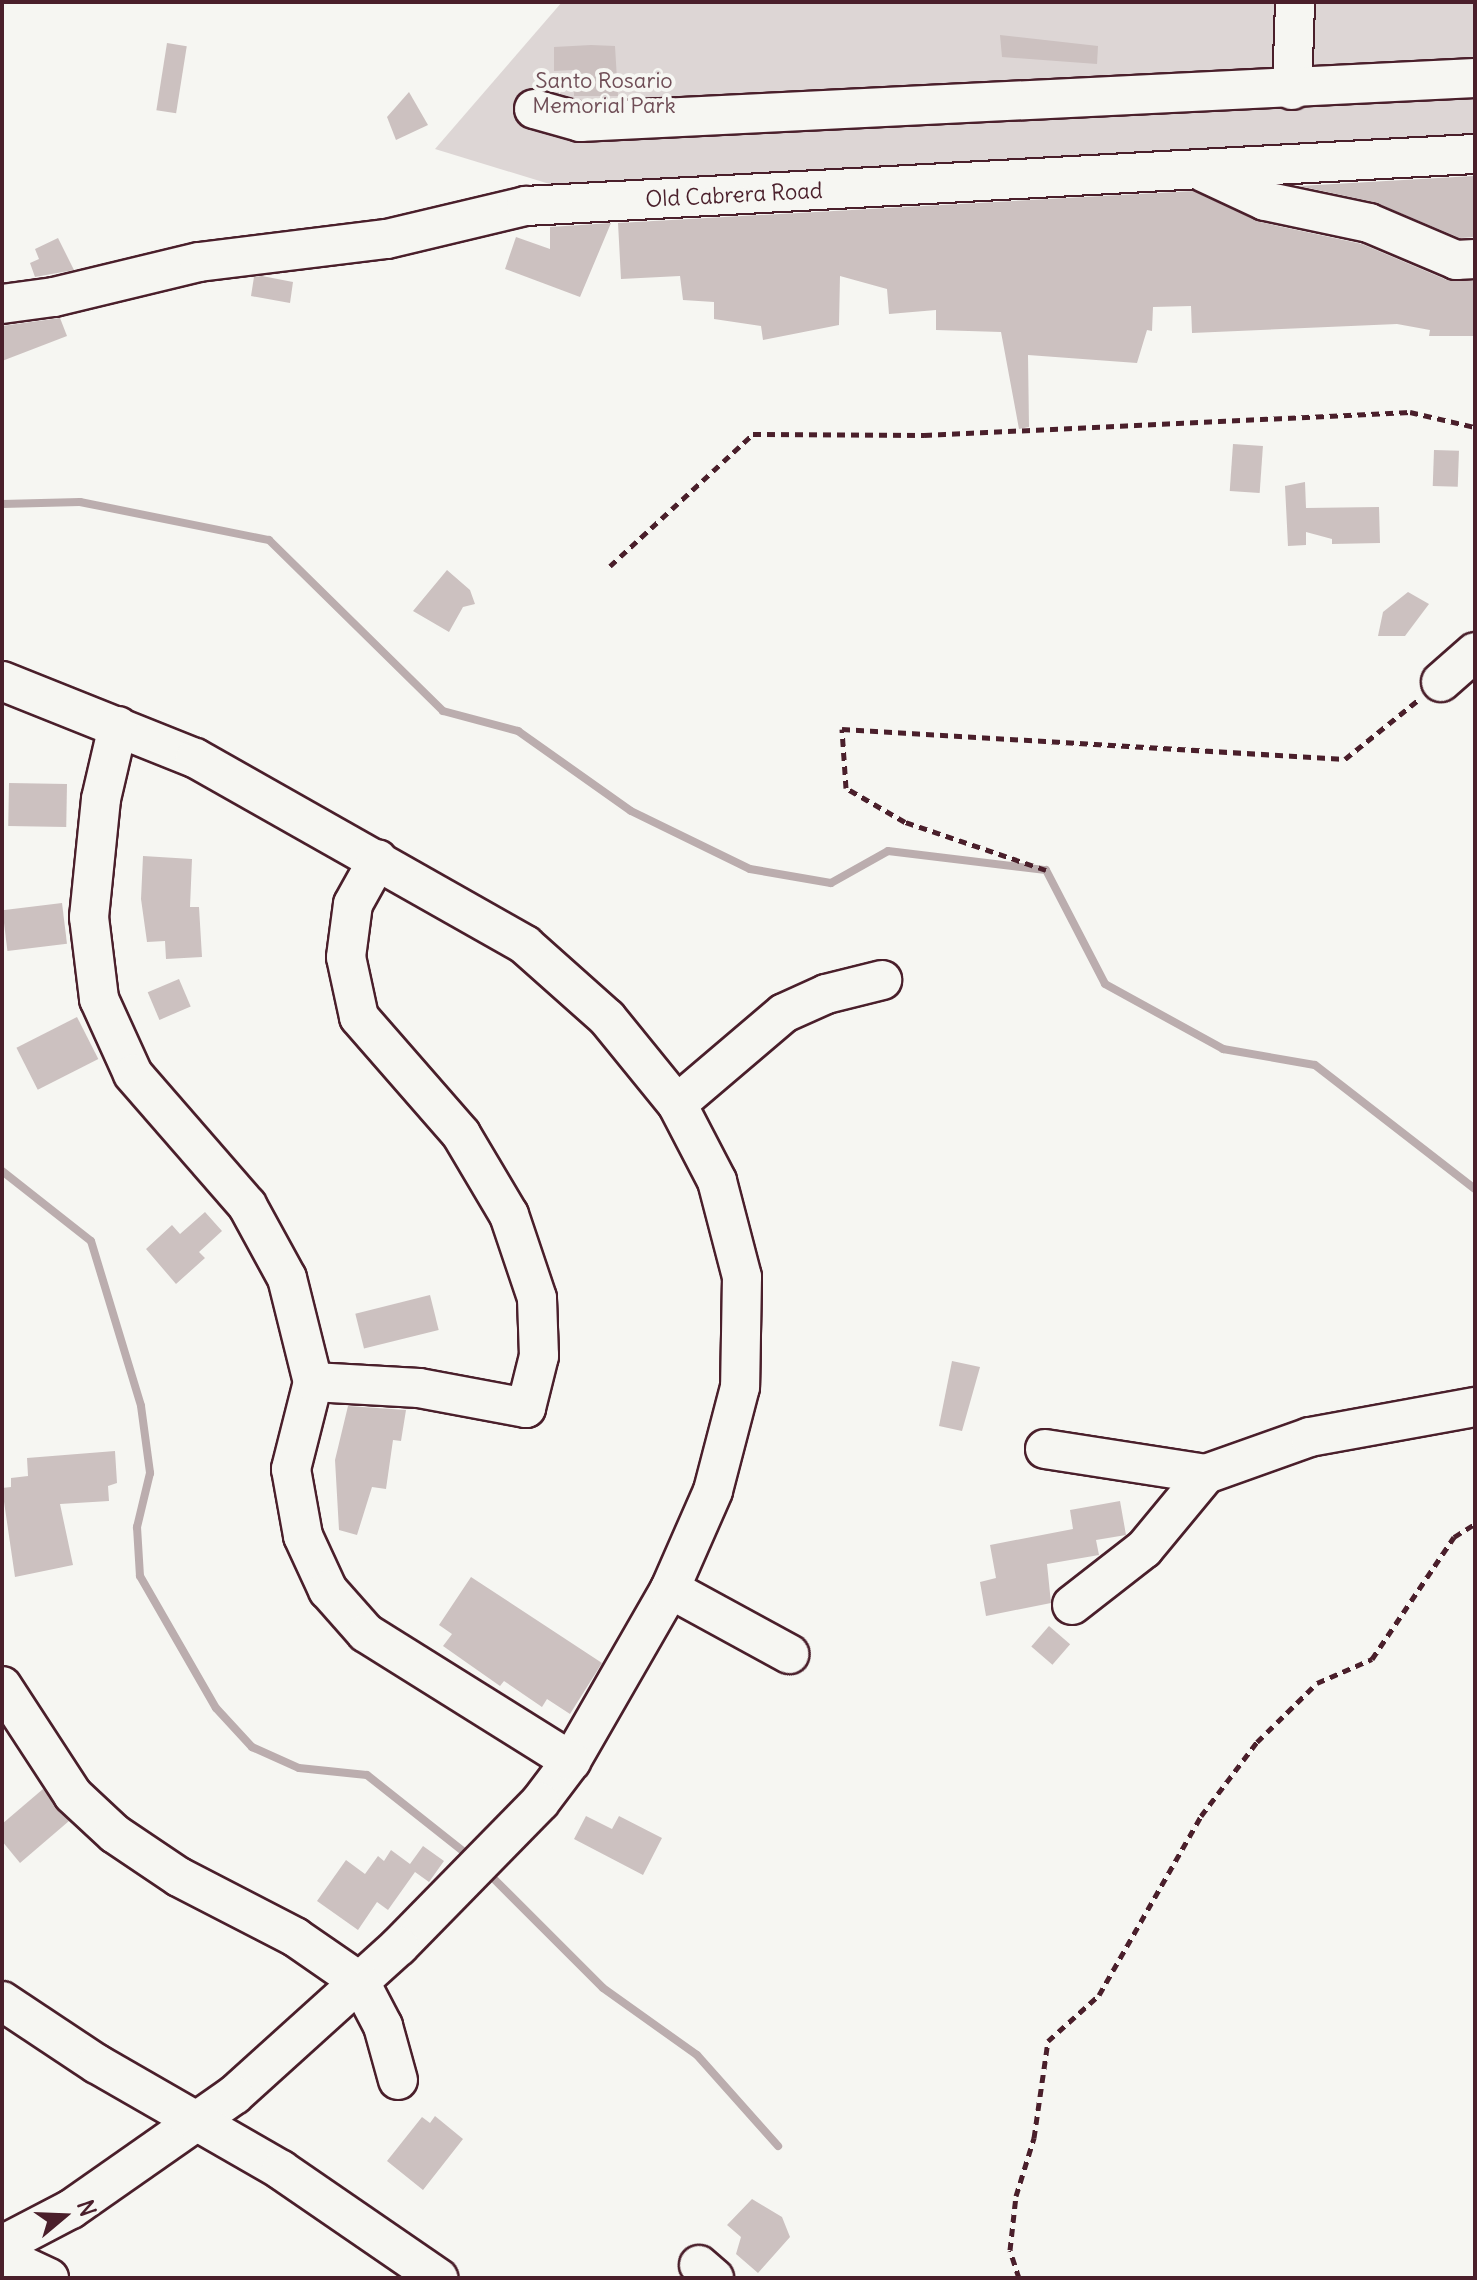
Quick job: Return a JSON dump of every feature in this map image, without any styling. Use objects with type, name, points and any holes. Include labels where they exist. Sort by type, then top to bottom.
[{"type":"street","points":[[1292,90],[1295,2]]},
{"type":"street","points":[[534,109],[580,122],[1292,90],[1475,78]]},
{"type":"street","name":"Old Cabrera Road","points":[[2,304],[54,297],[199,262],[387,239],[526,206],[1475,154]]},
{"type":"street","points":[[1200,170],[1265,201],[1369,223],[1456,260],[1475,259]]},
{"type":"street","points":[[1441,682],[1475,652]]},
{"type":"street","points":[[2,681],[195,758],[525,945],[607,1018],[677,1104],[717,1181],[742,1292],[740,1387],[713,1491],[670,1589],[571,1761],[540,1802],[360,1982],[199,2123],[71,2209],[2,2245]]},
{"type":"street","points":[[118,726],[101,799],[89,917],[99,999],[133,1074],[254,1217],[287,1278],[313,1382],[291,1469],[303,1536],[328,1590],[366,1633],[571,1761]]},
{"type":"street","points":[[313,1382],[419,1388],[526,1408],[539,1356],[537,1298],[509,1215],[461,1134],[359,1017],[346,957],[353,904],[378,859]]},
{"type":"street","points":[[677,1104],[784,1013],[826,994],[882,980]]},
{"type":"street","points":[[1045,1449],[1206,1474],[1310,1437],[1475,1407]]},
{"type":"street","points":[[1072,1605],[1144,1549],[1206,1474]]},
{"type":"street","points":[[670,1589],[789,1654]]},
{"type":"street","points":[[2,1686],[73,1795],[115,1834],[179,1877],[295,1937],[360,1982],[383,2026],[398,2080]]},
{"type":"street","points":[[2,2001],[281,2170],[438,2278]]},
{"type":"street","points":[[2,2256],[49,2278]]},
{"type":"path","points":[[610,566],[753,434],[924,435],[1410,412],[1475,427]]},
{"type":"path","points":[[1046,870],[905,822],[846,788],[842,729],[1345,759],[1441,682]]},
{"type":"path","points":[[1019,2278],[1010,2250],[1016,2196],[1034,2138],[1048,2041],[1099,1995],[1201,1816],[1257,1742],[1317,1683],[1372,1659],[1454,1537],[1475,1524]]},
{"type":"green space","name":"Santo Rosario Memorial Park","points":[[562,2],[1475,2],[1475,138],[556,186],[435,149]]},
{"type":"building","points":[[1000,35],[1098,46],[1097,64],[1002,57]]},
{"type":"building","points":[[167,43],[187,46],[176,113],[156,110]]},
{"type":"building","points":[[615,46],[618,96],[574,96],[573,70],[554,71],[554,47]]},
{"type":"building","points":[[409,92],[428,125],[396,140],[387,117]]},
{"type":"building","points":[[1473,176],[1475,237],[1460,238],[1374,202],[1299,186]]},
{"type":"building","points":[[1193,191],[1260,222],[1362,244],[1447,280],[1473,281],[1474,336],[1429,336],[1430,330],[1397,324],[1192,333],[1191,306],[1153,307],[1152,331],[1147,330],[1137,363],[1028,355],[1029,427],[1019,429],[1001,332],[936,330],[936,310],[889,314],[887,289],[840,276],[839,325],[763,340],[761,326],[714,319],[714,302],[683,300],[680,276],[621,279],[618,223]]},
{"type":"building","points":[[611,223],[580,297],[505,269],[516,237],[550,249],[550,227]]},
{"type":"building","points":[[58,238],[74,270],[35,277],[30,263],[39,259],[35,249]]},
{"type":"building","points":[[254,277],[293,282],[290,303],[251,296]]},
{"type":"building","points":[[60,318],[67,336],[2,361],[2,326]]},
{"type":"building","points":[[1233,444],[1263,446],[1260,493],[1230,491]]},
{"type":"building","points":[[1434,450],[1459,451],[1458,487],[1433,486]]},
{"type":"building","points":[[1305,482],[1306,508],[1379,507],[1380,543],[1332,544],[1332,539],[1306,532],[1306,545],[1288,546],[1285,486]]},
{"type":"building","points":[[447,570],[470,590],[475,604],[463,607],[449,632],[413,611]]},
{"type":"building","points":[[1408,592],[1429,604],[1405,636],[1378,636],[1383,612]]},
{"type":"building","points":[[9,783],[67,784],[66,827],[8,826]]},
{"type":"building","points":[[143,856],[192,859],[190,907],[199,907],[202,957],[166,959],[165,941],[147,942],[141,899]]},
{"type":"building","points":[[62,903],[67,944],[7,951],[2,910]]},
{"type":"building","points":[[179,979],[191,1007],[159,1020],[148,992]]},
{"type":"building","points":[[77,1017],[98,1059],[38,1090],[16,1048]]},
{"type":"building","points":[[205,1212],[222,1231],[199,1252],[205,1258],[176,1284],[146,1249],[172,1225],[180,1234]]},
{"type":"building","points":[[430,1295],[439,1330],[364,1349],[355,1314]]},
{"type":"building","points":[[952,1361],[980,1367],[962,1431],[939,1426]]},
{"type":"building","points":[[348,1406],[406,1410],[401,1441],[393,1440],[386,1489],[372,1487],[357,1535],[339,1530],[335,1460]]},
{"type":"building","points":[[115,1451],[117,1483],[108,1486],[109,1501],[60,1504],[73,1565],[15,1577],[2,1488],[11,1487],[11,1478],[28,1476],[27,1458]]},
{"type":"building","points":[[1120,1501],[1126,1535],[1096,1540],[1099,1555],[1047,1564],[1051,1603],[986,1616],[980,1582],[996,1578],[990,1545],[1073,1529],[1070,1510]]},
{"type":"building","points":[[471,1577],[602,1663],[570,1714],[547,1699],[542,1707],[504,1681],[500,1686],[443,1646],[452,1634],[439,1625]]},
{"type":"building","points":[[1049,1626],[1070,1644],[1052,1665],[1031,1646]]},
{"type":"building","points":[[43,1789],[69,1821],[20,1863],[2,1841],[2,1824]]},
{"type":"building","points":[[586,1816],[612,1829],[619,1816],[662,1838],[643,1875],[574,1839]]},
{"type":"building","points":[[423,1846],[444,1861],[429,1882],[415,1872],[388,1910],[377,1902],[358,1930],[317,1901],[346,1860],[365,1874],[378,1856],[384,1861],[391,1850],[410,1864]]},
{"type":"building","points":[[435,2116],[463,2139],[423,2190],[387,2161],[422,2117],[430,2123]]},
{"type":"building","points":[[752,2199],[782,2217],[790,2237],[758,2273],[736,2254],[741,2237],[727,2225]]},
{"type":"waterway","points":[[2,504],[80,502],[269,540],[443,711],[518,731],[631,811],[750,869],[831,883],[888,851],[1046,870],[1105,984],[1223,1049],[1315,1065],[1475,1189]]},
{"type":"waterway","points":[[2,1171],[91,1241],[141,1406],[150,1473],[137,1527],[140,1576],[216,1708],[252,1747],[299,1768],[367,1775],[473,1859]]},
{"type":"waterway","points":[[486,1871],[603,1988],[697,2055],[778,2146]]}]
